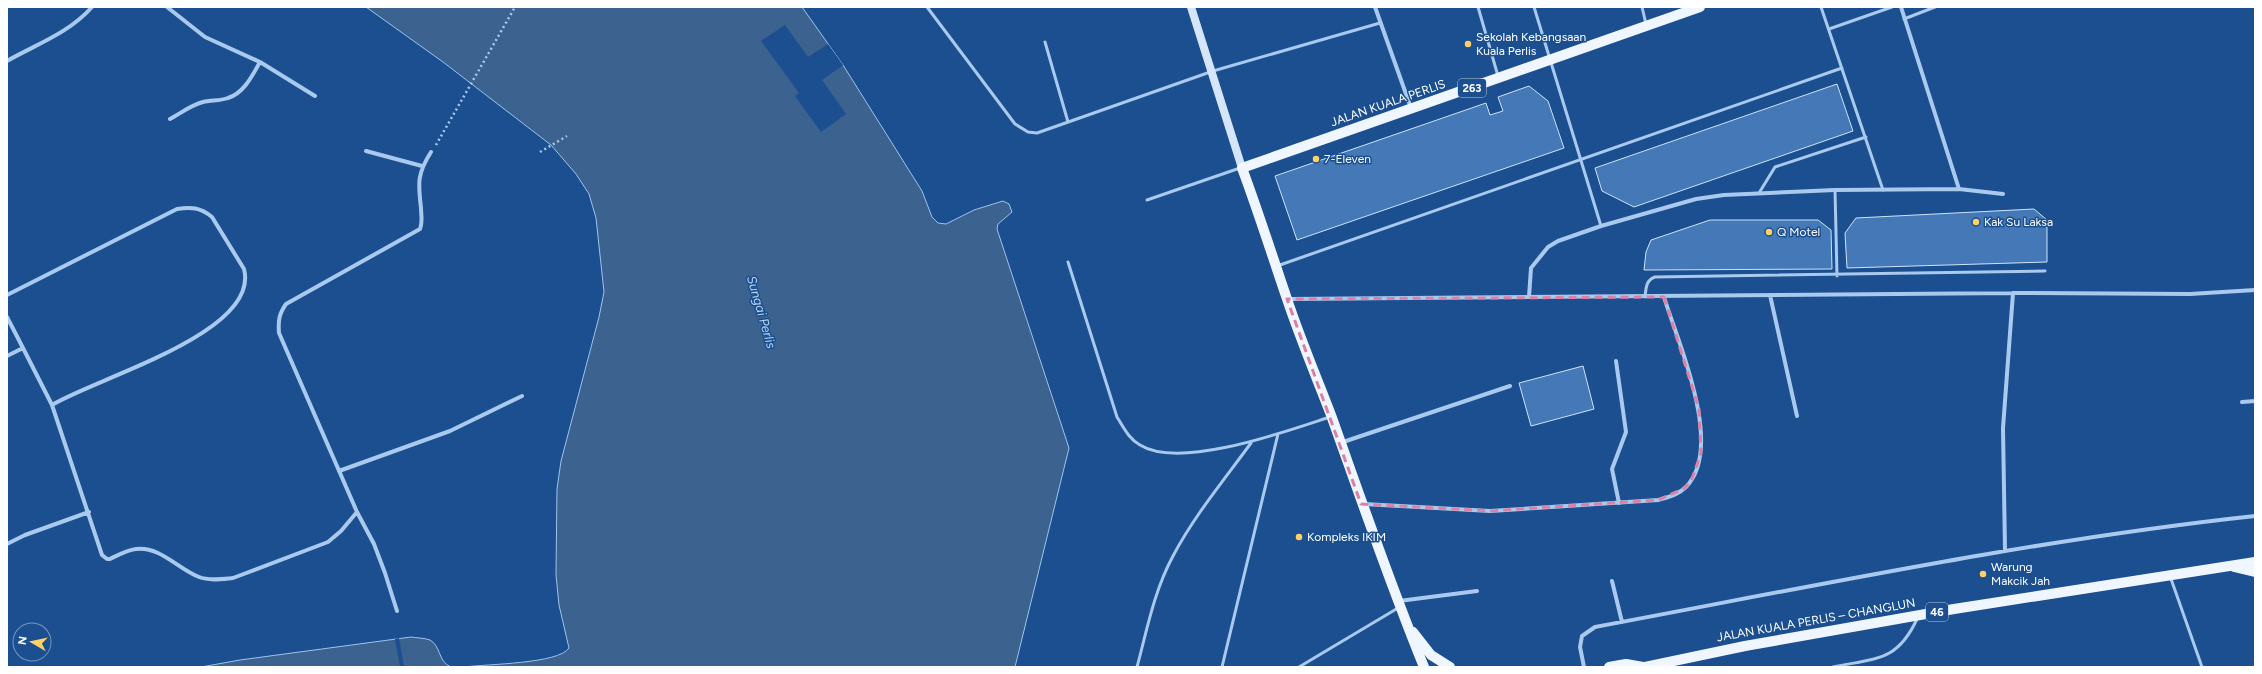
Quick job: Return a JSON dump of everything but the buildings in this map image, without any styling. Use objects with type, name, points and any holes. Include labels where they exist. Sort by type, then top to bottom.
[{"type":"main road","points":[[1191,7],[1213,71],[1242,168],[1278,266],[1287,299],[1331,416],[1361,504],[1398,604],[1424,667]]},
{"type":"main road","name":"JALAN KUALA PERLIS","points":[[1242,168],[1700,7]]},
{"type":"main road","name":"46","points":[[2231,567],[2255,562]]},
{"type":"main road","name":"46","points":[[2231,567],[2255,572]]},
{"type":"main road","name":"JALAN KUALA PERLIS – CHANGLUN","points":[[1612,667],[1626,664],[1644,667],[1745,646],[1918,615],[2231,567]]},
{"type":"main road","points":[[1407,625],[1431,655],[1450,667]]},
{"type":"street","points":[[7,61],[68,29],[80,20],[92,7]]},
{"type":"street","points":[[167,7],[205,37],[260,62],[315,96]]},
{"type":"street","points":[[1375,7],[1412,109]]},
{"type":"street","points":[[1901,7],[1959,189]]},
{"type":"street","points":[[170,119],[190,106],[203,101],[227,99],[234,95],[249,80],[260,62]]},
{"type":"street","points":[[366,151],[422,166]]},
{"type":"street","points":[[397,611],[379,556],[356,512],[279,333],[279,317],[286,304],[418,232],[422,221],[418,180],[422,166],[431,152]]},
{"type":"street","points":[[1529,298],[1531,268],[1548,248],[1558,241],[1601,226],[1696,199],[1835,190],[1959,189],[2003,194]]},
{"type":"street","points":[[7,295],[177,209],[191,207],[199,208],[212,217],[244,269],[246,276],[244,291],[233,307],[211,328],[177,348],[70,394],[52,405]]},
{"type":"street","points":[[1287,299],[2013,293],[2190,294],[2255,290]]},
{"type":"street","points":[[2005,550],[2004,428],[2013,293]]},
{"type":"street","points":[[1361,504],[1490,511],[1658,500],[1674,495],[1685,488],[1692,479],[1701,453],[1702,424],[1699,409],[1664,296]]},
{"type":"street","points":[[1770,296],[1797,416]]},
{"type":"street","points":[[7,317],[52,405],[90,512],[104,557],[110,559],[134,549],[145,548],[156,552],[200,578],[233,578],[328,542],[341,531],[356,512]]},
{"type":"street","points":[[7,356],[23,348]]},
{"type":"street","points":[[1616,361],[1626,432],[1612,469],[1619,503]]},
{"type":"street","points":[[1340,443],[1510,386]]},
{"type":"street","points":[[339,471],[450,431],[522,396]]},
{"type":"street","points":[[2242,402],[2255,401]]},
{"type":"street","points":[[7,544],[25,535],[90,512]]},
{"type":"street","points":[[1584,667],[1580,647],[1584,633],[1595,627],[2005,550],[2170,525],[2255,516]]},
{"type":"street","points":[[1612,581],[1622,622]]},
{"type":"street","points":[[1398,604],[1477,591]]},
{"type":"lane","points":[[927,7],[1015,124],[1028,132],[1037,133],[1213,71],[1380,23]]},
{"type":"lane","points":[[1478,7],[1499,78]]},
{"type":"lane","points":[[1534,7],[1601,226]]},
{"type":"lane","points":[[1642,7],[1647,26]]},
{"type":"lane","points":[[1821,7],[1883,190]]},
{"type":"lane","points":[[1829,29],[1892,7]]},
{"type":"lane","points":[[1904,18],[1935,7]]},
{"type":"lane","points":[[1045,42],[1068,122]]},
{"type":"lane","points":[[1278,266],[1842,68]]},
{"type":"lane","points":[[1759,194],[1775,167],[1866,137]]},
{"type":"lane","points":[[1147,200],[1242,168]]},
{"type":"lane","points":[[1835,190],[1837,276]]},
{"type":"lane","points":[[1068,262],[1117,417],[1130,438],[1140,446],[1153,451],[1171,454],[1251,443],[1331,416]]},
{"type":"lane","points":[[1645,296],[1647,284],[1652,278],[1655,277],[1837,276],[2045,271]]},
{"type":"lane","points":[[1222,667],[1278,434]]},
{"type":"lane","points":[[1137,667],[1157,593],[1172,557],[1187,532],[1251,443]]},
{"type":"lane","points":[[2170,576],[2202,667]]},
{"type":"lane","points":[[1299,667],[1398,604]]},
{"type":"lane","points":[[1833,667],[1882,657],[1893,652],[1909,637],[1918,615]]},
{"type":"path","points":[[431,152],[515,7]]},
{"type":"path","points":[[540,152],[567,136]]},
{"type":"highlighted area","points":[[1664,297],[1699,409],[1701,453],[1692,479],[1685,488],[1658,500],[1490,511],[1361,504],[1287,299]]},
{"type":"water","name":"Sungai Perlis","points":[[366,7],[802,7],[843,65],[922,191],[932,217],[938,223],[946,224],[974,210],[1003,201],[1009,204],[1012,212],[998,224],[997,229],[1069,448],[1015,667],[465,667],[537,660],[562,653],[569,648],[559,605],[556,575],[557,489],[561,461],[599,317],[604,292],[596,218],[589,194],[576,174],[551,145],[443,62]]},
{"type":"water","points":[[411,637],[423,638],[434,643],[444,662],[451,667],[201,667],[240,660]]},
{"type":"pier","points":[[785,25],[808,57],[828,44],[843,65],[822,80],[846,114],[821,132],[795,96],[799,93],[761,41]]},
{"type":"pier","points":[[399,638],[404,667],[400,667],[395,639]]},
{"type":"place","name":"Sekolah Kebangsaan Kuala Perlis","points":[[1468,44]]},
{"type":"place","name":"7-Eleven","points":[[1316,159]]},
{"type":"place","name":"Kak Su Laksa","points":[[1976,222]]},
{"type":"place","name":"Q Motel","points":[[1769,232]]},
{"type":"place","name":"Kompleks IKIM","points":[[1299,537]]},
{"type":"place","name":"Warung Makcik Jah","points":[[1983,574]]}]
